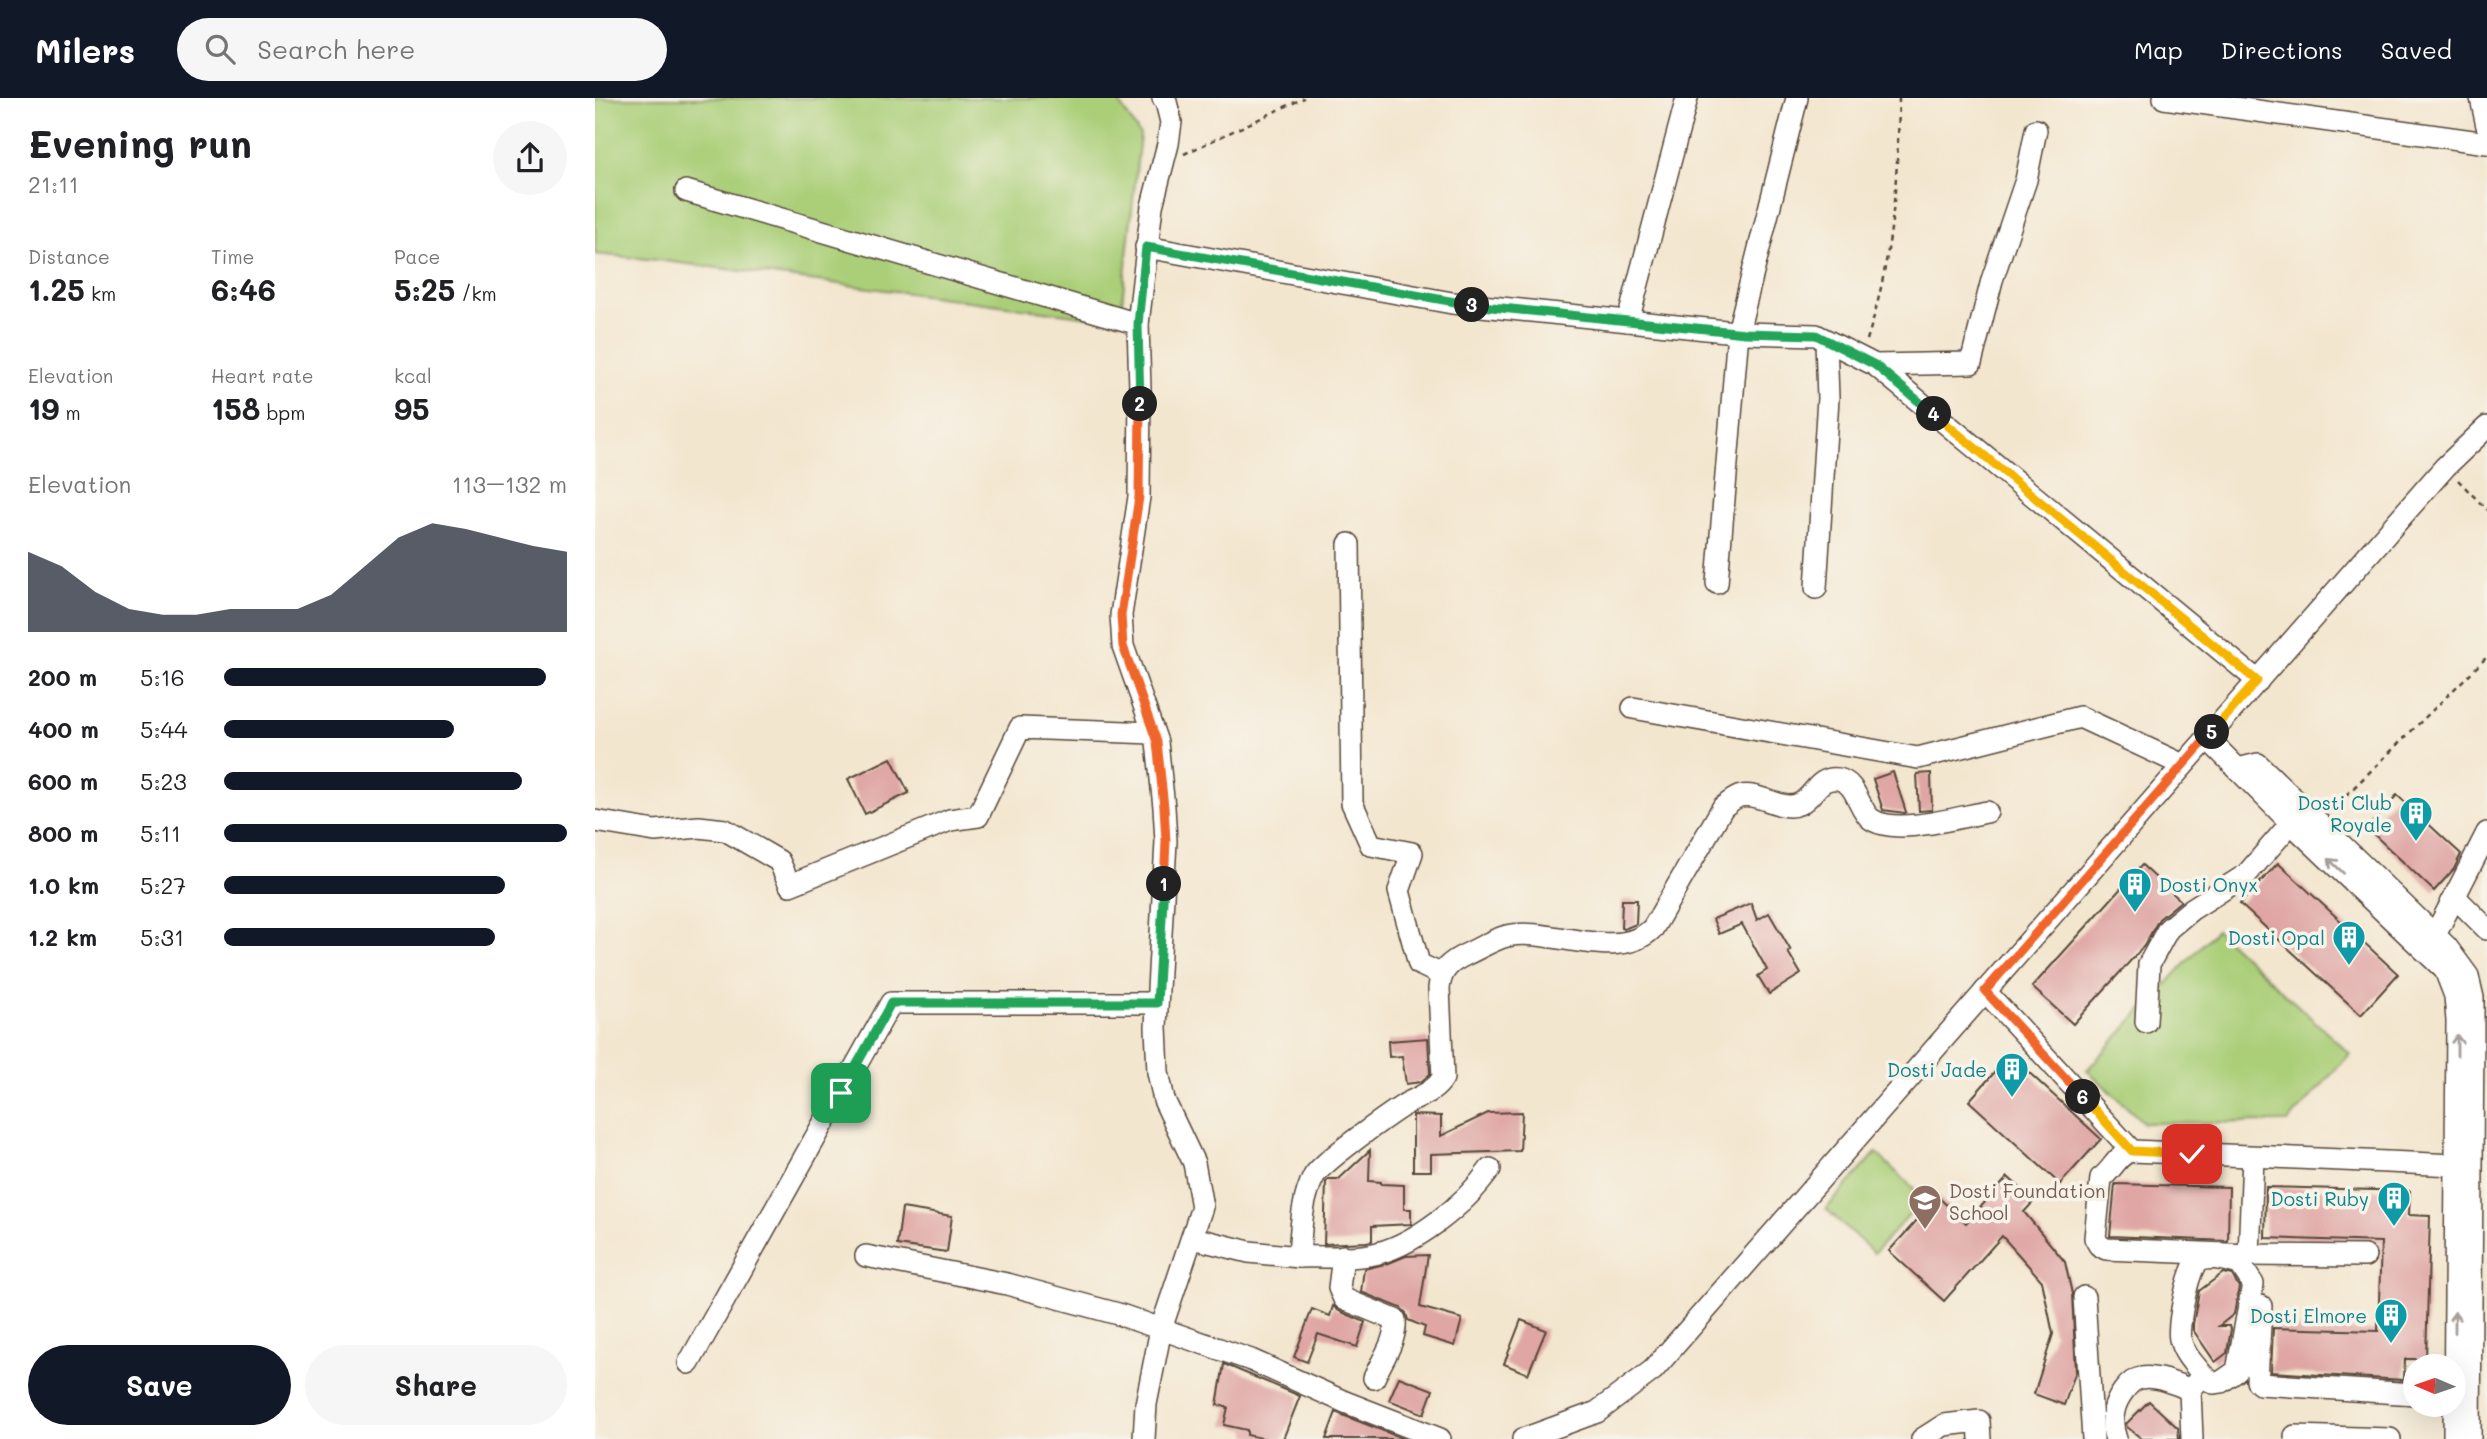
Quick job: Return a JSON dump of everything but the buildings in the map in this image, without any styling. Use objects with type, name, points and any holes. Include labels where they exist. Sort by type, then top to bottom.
[{"type":"street","points":[[1144,1439],[1146,1404],[1160,1329],[1202,1207],[1194,1163],[1164,1100],[1158,1072],[1157,1003],[1166,841],[1164,807],[1157,742],[1123,646],[1121,615],[1139,497],[1138,324],[1151,206],[1163,165],[1171,122],[1163,98]]},
{"type":"street","points":[[1627,321],[1687,98]]},
{"type":"street","points":[[1717,583],[1738,332],[1797,98]]},
{"type":"street","points":[[2164,98],[2188,99],[2487,143]]},
{"type":"street","points":[[2480,98],[2487,126]]},
{"type":"street","points":[[1868,361],[1971,363],[1992,280],[2026,180],[2036,130]]},
{"type":"street","points":[[686,191],[1138,324]]},
{"type":"street","points":[[1146,247],[1452,303],[1738,332],[1816,335],[1868,361],[2257,681]]},
{"type":"street","points":[[1816,588],[1828,398],[1826,341]]},
{"type":"street","points":[[1523,1439],[1597,1412],[1653,1370],[2445,467],[2487,426]]},
{"type":"street","points":[[1349,544],[1352,803],[1371,845],[1412,853],[1399,891],[1419,964],[1440,974]]},
{"type":"street","points":[[1633,708],[1919,758],[2080,717],[2183,765]]},
{"type":"street","points":[[595,821],[655,831],[699,827],[725,830],[779,861],[790,885],[950,820],[978,816],[1020,728],[1153,733]]},
{"type":"street","points":[[2207,738],[2291,823],[2445,970],[2455,996],[2454,1439]]},
{"type":"street","points":[[2238,769],[2258,764],[2447,946],[2468,976],[2473,998],[2470,1439]]},
{"type":"street","points":[[1299,1257],[1306,1195],[1315,1174],[1403,1106],[1438,1087],[1444,1078],[1440,974],[1453,960],[1507,936],[1536,936],[1594,944],[1635,941],[1644,937],[1653,928],[1723,807],[1739,796],[1749,795],[1789,806],[1799,804],[1820,783],[1840,779],[1849,785],[1870,818],[1883,825],[1900,827],[1987,812]]},
{"type":"street","points":[[2145,1022],[2149,964],[2168,929],[2192,909],[2246,875],[2291,823]]},
{"type":"street","points":[[2435,935],[2487,833]]},
{"type":"street","points":[[2455,897],[2487,929]]},
{"type":"street","points":[[1985,991],[2132,1151]]},
{"type":"street","points":[[689,1363],[891,1003],[1157,1003]]},
{"type":"street","points":[[2365,1256],[2106,1249],[2099,1245],[2095,1238],[2101,1178],[2110,1172],[2123,1154],[2132,1151],[2456,1165]]},
{"type":"street","points":[[2253,1157],[2257,1381],[2260,1384],[2403,1393]]},
{"type":"street","points":[[1193,1238],[1249,1252],[1299,1257],[1369,1255],[1398,1247],[1452,1211],[1480,1184],[1490,1169]]},
{"type":"street","points":[[866,1256],[1007,1284],[1118,1314],[1251,1360],[1345,1402],[1440,1439]]},
{"type":"street","points":[[1343,1256],[1339,1288],[1344,1299],[1395,1320],[1396,1328],[1374,1377]]},
{"type":"street","points":[[2116,1439],[2114,1411],[2131,1382],[2141,1377],[2177,1383],[2196,1383],[2213,1383],[2221,1382],[2237,1371],[2253,1284],[2240,1264],[2217,1258],[2199,1261],[2192,1266],[2187,1277],[2179,1336],[2196,1383],[2192,1439]]},
{"type":"street","points":[[2084,1297],[2092,1439]]},
{"type":"street","points":[[1922,1439],[1944,1425],[1979,1421],[1980,1439]]},
{"type":"street","points":[[2295,1436],[2390,1439]]},
{"type":"path","points":[[1163,165],[1304,98]]},
{"type":"path","points":[[1868,361],[1881,296],[1898,169],[1899,98]]},
{"type":"path","points":[[2445,467],[2487,510]]},
{"type":"path","points":[[2318,822],[2487,657]]},
{"type":"green space","points":[[595,98],[1116,98],[1140,135],[1120,321],[595,254]]},
{"type":"green space","points":[[2216,930],[2350,1054],[2288,1122],[2144,1123],[2087,1070]]},
{"type":"green space","points":[[1876,1153],[1924,1198],[1874,1253],[1826,1209]]},
{"type":"place","name":"Dosti Club Royale","points":[[2416,843]]},
{"type":"place","name":"Dosti Onyx","points":[[2135,914]]},
{"type":"place","name":"Dosti Opal","points":[[2349,967]]},
{"type":"place","name":"Dosti Jade","points":[[2012,1099]]},
{"type":"place","name":"Dosti Ruby","points":[[2394,1228]]},
{"type":"place","name":"Dosti Foundation School","points":[[1925,1231]]},
{"type":"place","name":"Dosti Elmore","points":[[2391,1345]]},
{"type":"route","points":[[841,1093],[891,1003],[1157,1003],[1166,841],[1164,807],[1157,742],[1123,646],[1121,615],[1139,497],[1138,324],[1146,247],[1452,303],[1745,333],[1816,335],[1875,365],[2257,681],[1985,991],[2132,1151],[2192,1154]]}]
